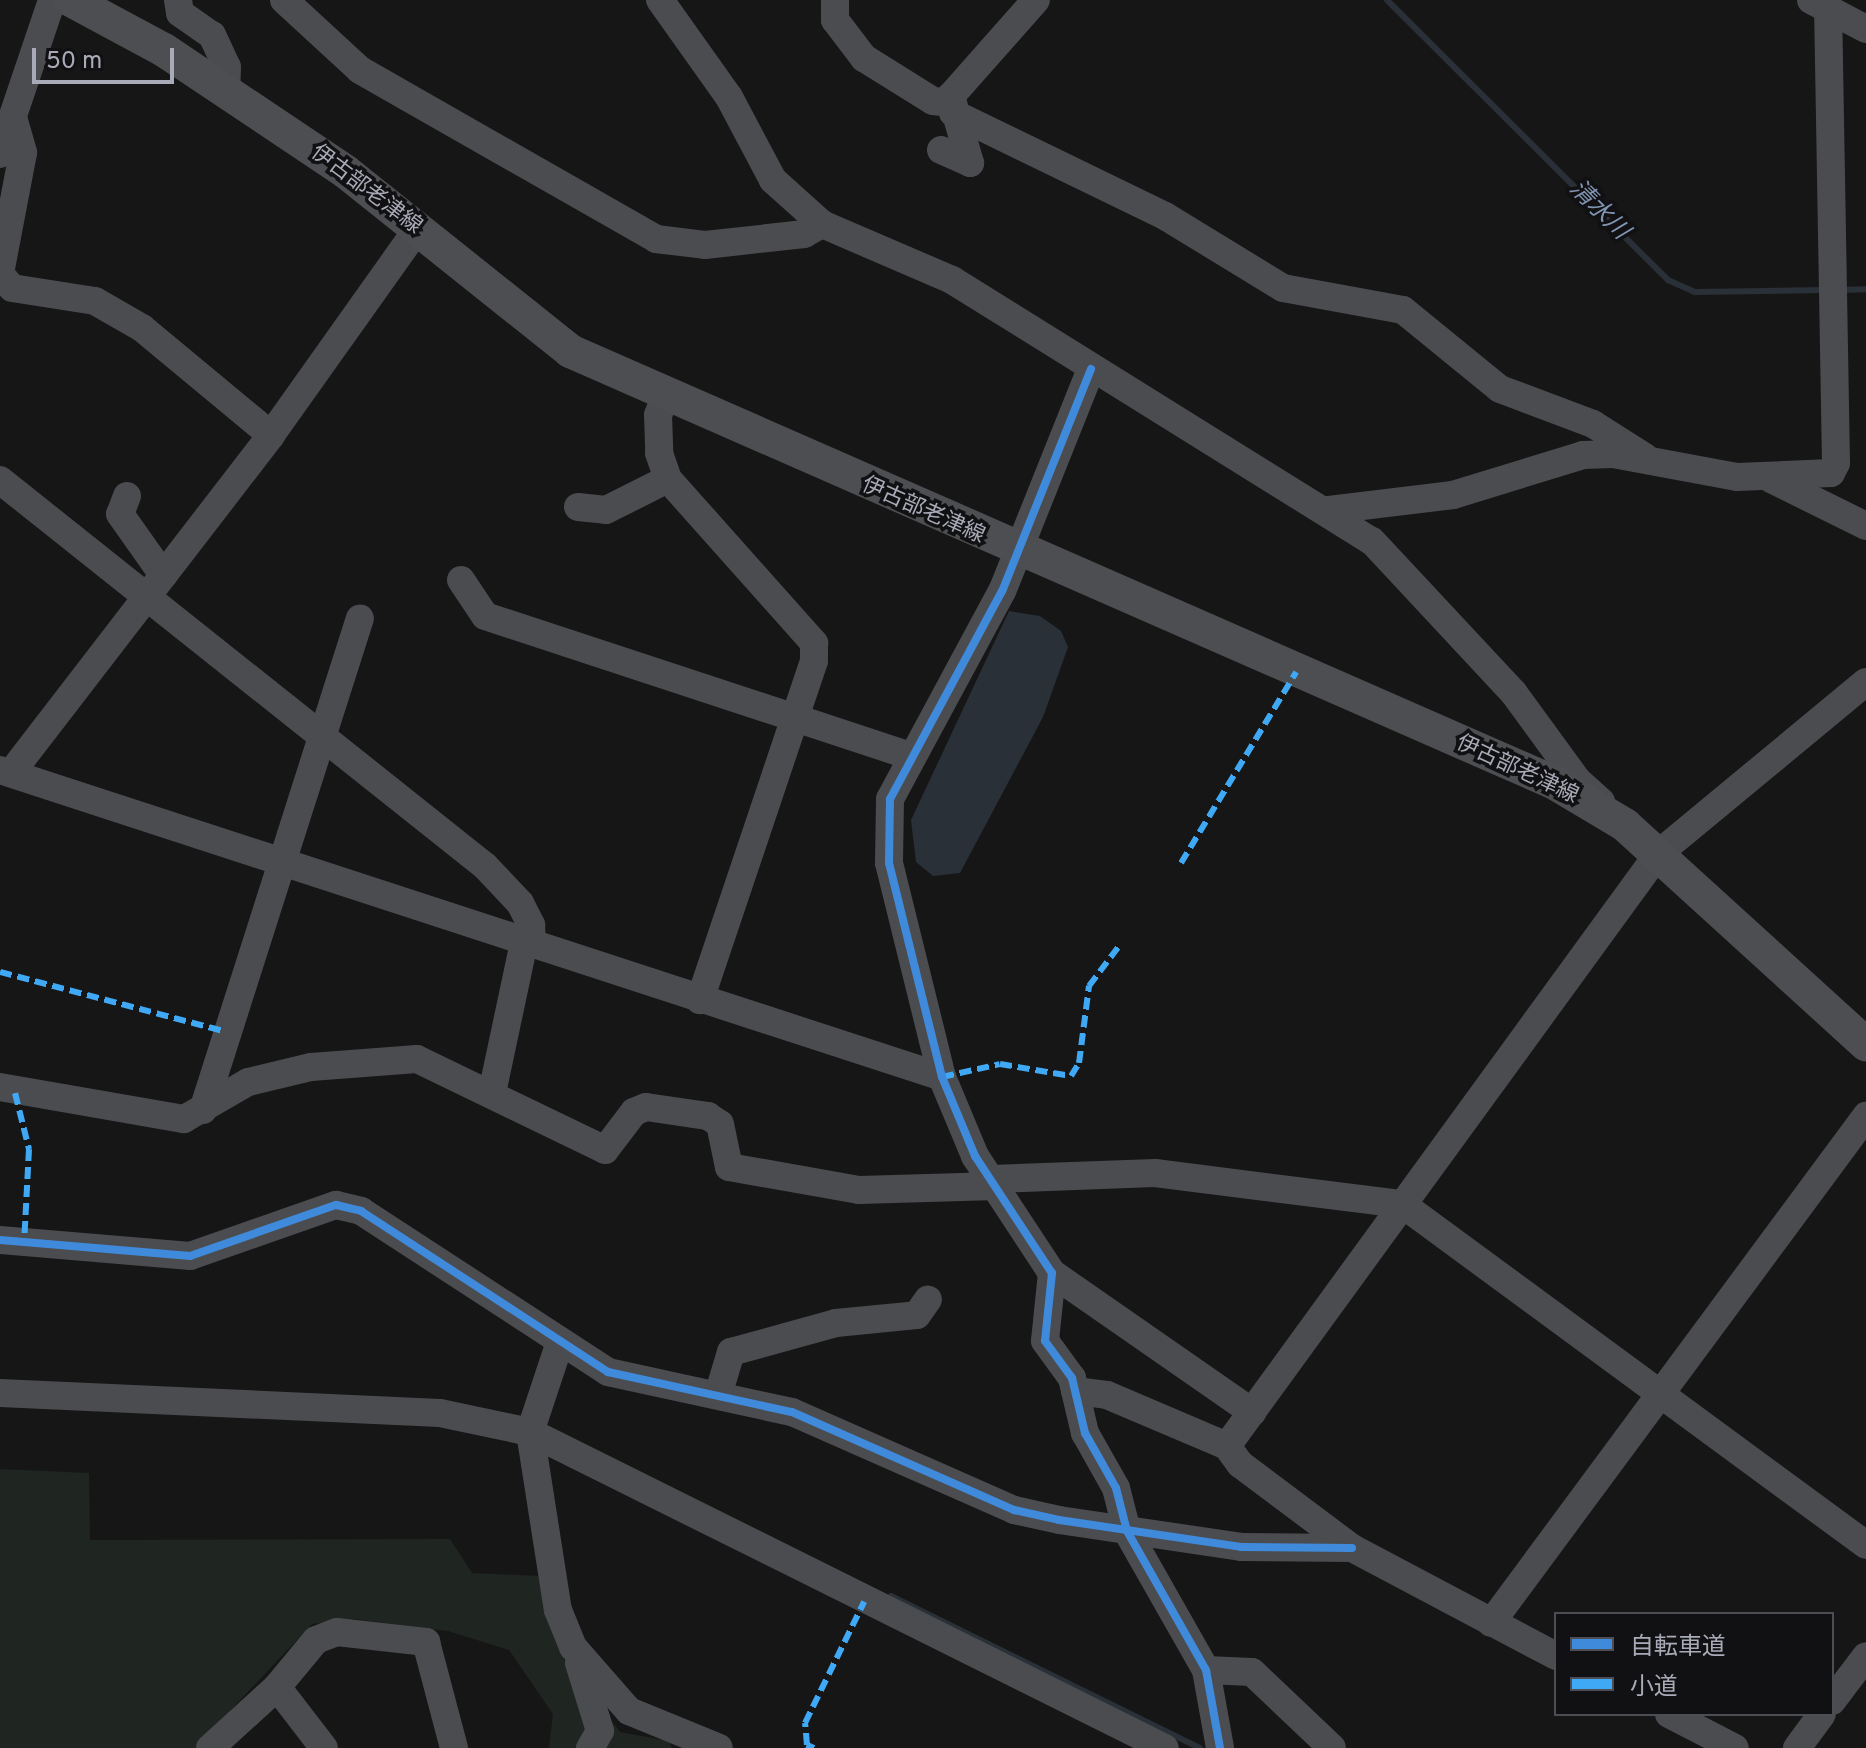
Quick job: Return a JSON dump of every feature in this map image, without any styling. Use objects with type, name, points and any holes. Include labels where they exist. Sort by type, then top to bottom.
[{"type":"main road","name":"伊古部老津線","points":[[71,0],[226,91],[418,228],[570,351],[665,397],[1017,552],[1553,782],[1625,825],[1866,1044]]},
{"type":"street","points":[[0,154],[52,0]]},
{"type":"street","points":[[178,0],[180,13],[212,35],[227,67],[226,91]]},
{"type":"street","points":[[284,0],[360,70],[656,239],[705,245],[804,234],[822,224]]},
{"type":"street","points":[[660,0],[729,97],[773,180],[822,224],[952,280],[1091,369],[1329,510],[1372,541],[1513,692],[1568,759],[1578,781],[1625,825]]},
{"type":"street","points":[[835,0],[835,20],[864,58],[933,101],[1165,216],[1283,288],[1403,310],[1500,389],[1593,424],[1649,460]]},
{"type":"street","points":[[941,150],[970,163],[952,108],[957,82],[1036,0]]},
{"type":"street","points":[[1329,510],[1453,495],[1583,455],[1649,460],[1766,477],[1823,476],[1836,463],[1820,6],[1866,29]]},
{"type":"street","points":[[13,117],[23,153],[0,274],[12,288],[95,301],[142,328],[271,435]]},
{"type":"street","points":[[418,228],[271,435],[6,772],[942,1077]]},
{"type":"street","points":[[1091,369],[1002,591],[890,799],[888,851],[942,1077],[975,1156],[1052,1273],[1252,1412]]},
{"type":"street","points":[[665,397],[658,415],[659,453],[668,479],[814,643],[794,719],[700,1000]]},
{"type":"street","points":[[1766,477],[1866,526]]},
{"type":"street","points":[[578,507],[606,510],[668,479]]},
{"type":"street","points":[[0,480],[155,585],[323,736],[485,866],[520,903],[531,925],[492,1093]]},
{"type":"street","points":[[127,496],[120,514],[155,585]]},
{"type":"street","points":[[461,580],[485,616],[911,756]]},
{"type":"street","points":[[203,1110],[360,618]]},
{"type":"street","points":[[1227,1446],[1658,854],[1866,682]]},
{"type":"street","points":[[0,1087],[164,1120],[203,1110],[248,1082],[298,1070],[417,1059],[605,1150],[634,1112],[646,1107],[708,1116],[720,1124],[729,1167],[859,1190],[1155,1173],[1402,1204],[1866,1545]]},
{"type":"street","points":[[1491,1623],[1866,1116]]},
{"type":"street","points":[[0,1240],[190,1256],[336,1205],[361,1211],[394,1231],[559,1345],[608,1372],[719,1392],[792,1412],[1014,1510],[1127,1531],[1241,1547],[1352,1548]]},
{"type":"street","points":[[1052,1273],[1045,1341],[1075,1391],[1085,1433],[1116,1488],[1127,1531],[1206,1670],[1220,1748]]},
{"type":"street","points":[[719,1392],[731,1352],[836,1323],[917,1315],[928,1299]]},
{"type":"street","points":[[559,1345],[530,1432],[558,1610],[600,1731],[590,1748]]},
{"type":"street","points":[[1075,1391],[1107,1395],[1227,1446],[1240,1464],[1352,1548],[1554,1655]]},
{"type":"street","points":[[0,1393],[440,1413],[530,1432],[1165,1748]]},
{"type":"street","points":[[210,1748],[277,1687],[316,1640],[337,1632],[426,1642],[454,1748]]},
{"type":"street","points":[[573,1647],[629,1711],[719,1748]]},
{"type":"street","points":[[1834,1698],[1866,1656]]},
{"type":"street","points":[[1206,1670],[1252,1672],[1332,1748]]},
{"type":"street","points":[[277,1687],[324,1748]]},
{"type":"street","points":[[1673,1716],[1735,1748]]},
{"type":"street","points":[[1797,1748],[1821,1716]]},
{"type":"shaded area","points":[[1009,611],[1040,616],[1061,631],[1068,647],[1043,717],[960,873],[933,876],[916,862],[911,820]]},
{"type":"shaded area","points":[[0,1469],[89,1473],[90,1540],[450,1539],[472,1573],[540,1576],[562,1656],[620,1732],[669,1741],[672,1748],[549,1748],[553,1714],[509,1650],[448,1631],[354,1619],[312,1624],[195,1748],[0,1748]]},
{"type":"waterway","name":"清水川","points":[[1387,0],[1668,280],[1695,292],[1826,290]]},
{"type":"waterway","name":"清水川","points":[[1842,290],[1866,289]]},
{"type":"waterway","points":[[891,1596],[1200,1748]]},
{"type":"marked path","points":[[1181,863],[1296,672]]},
{"type":"marked path","points":[[942,1077],[1000,1064],[1071,1076],[1079,1063],[1089,986],[1119,946]]},
{"type":"marked path","points":[[0,972],[224,1031]]},
{"type":"marked path","points":[[15,1093],[29,1149],[24,1243]]},
{"type":"marked path","points":[[814,1748],[807,1745],[805,1723],[864,1602]]},
{"type":"cycle path","points":[[1091,369],[1002,591],[890,799],[889,863],[942,1077],[975,1156],[1052,1273],[1045,1341],[1072,1378],[1085,1433],[1116,1488],[1127,1531],[1206,1670],[1220,1748]]},
{"type":"cycle path","points":[[0,1240],[190,1256],[336,1205],[361,1211],[608,1372],[792,1412],[1014,1510],[1059,1520],[1241,1547],[1352,1548]]}]
